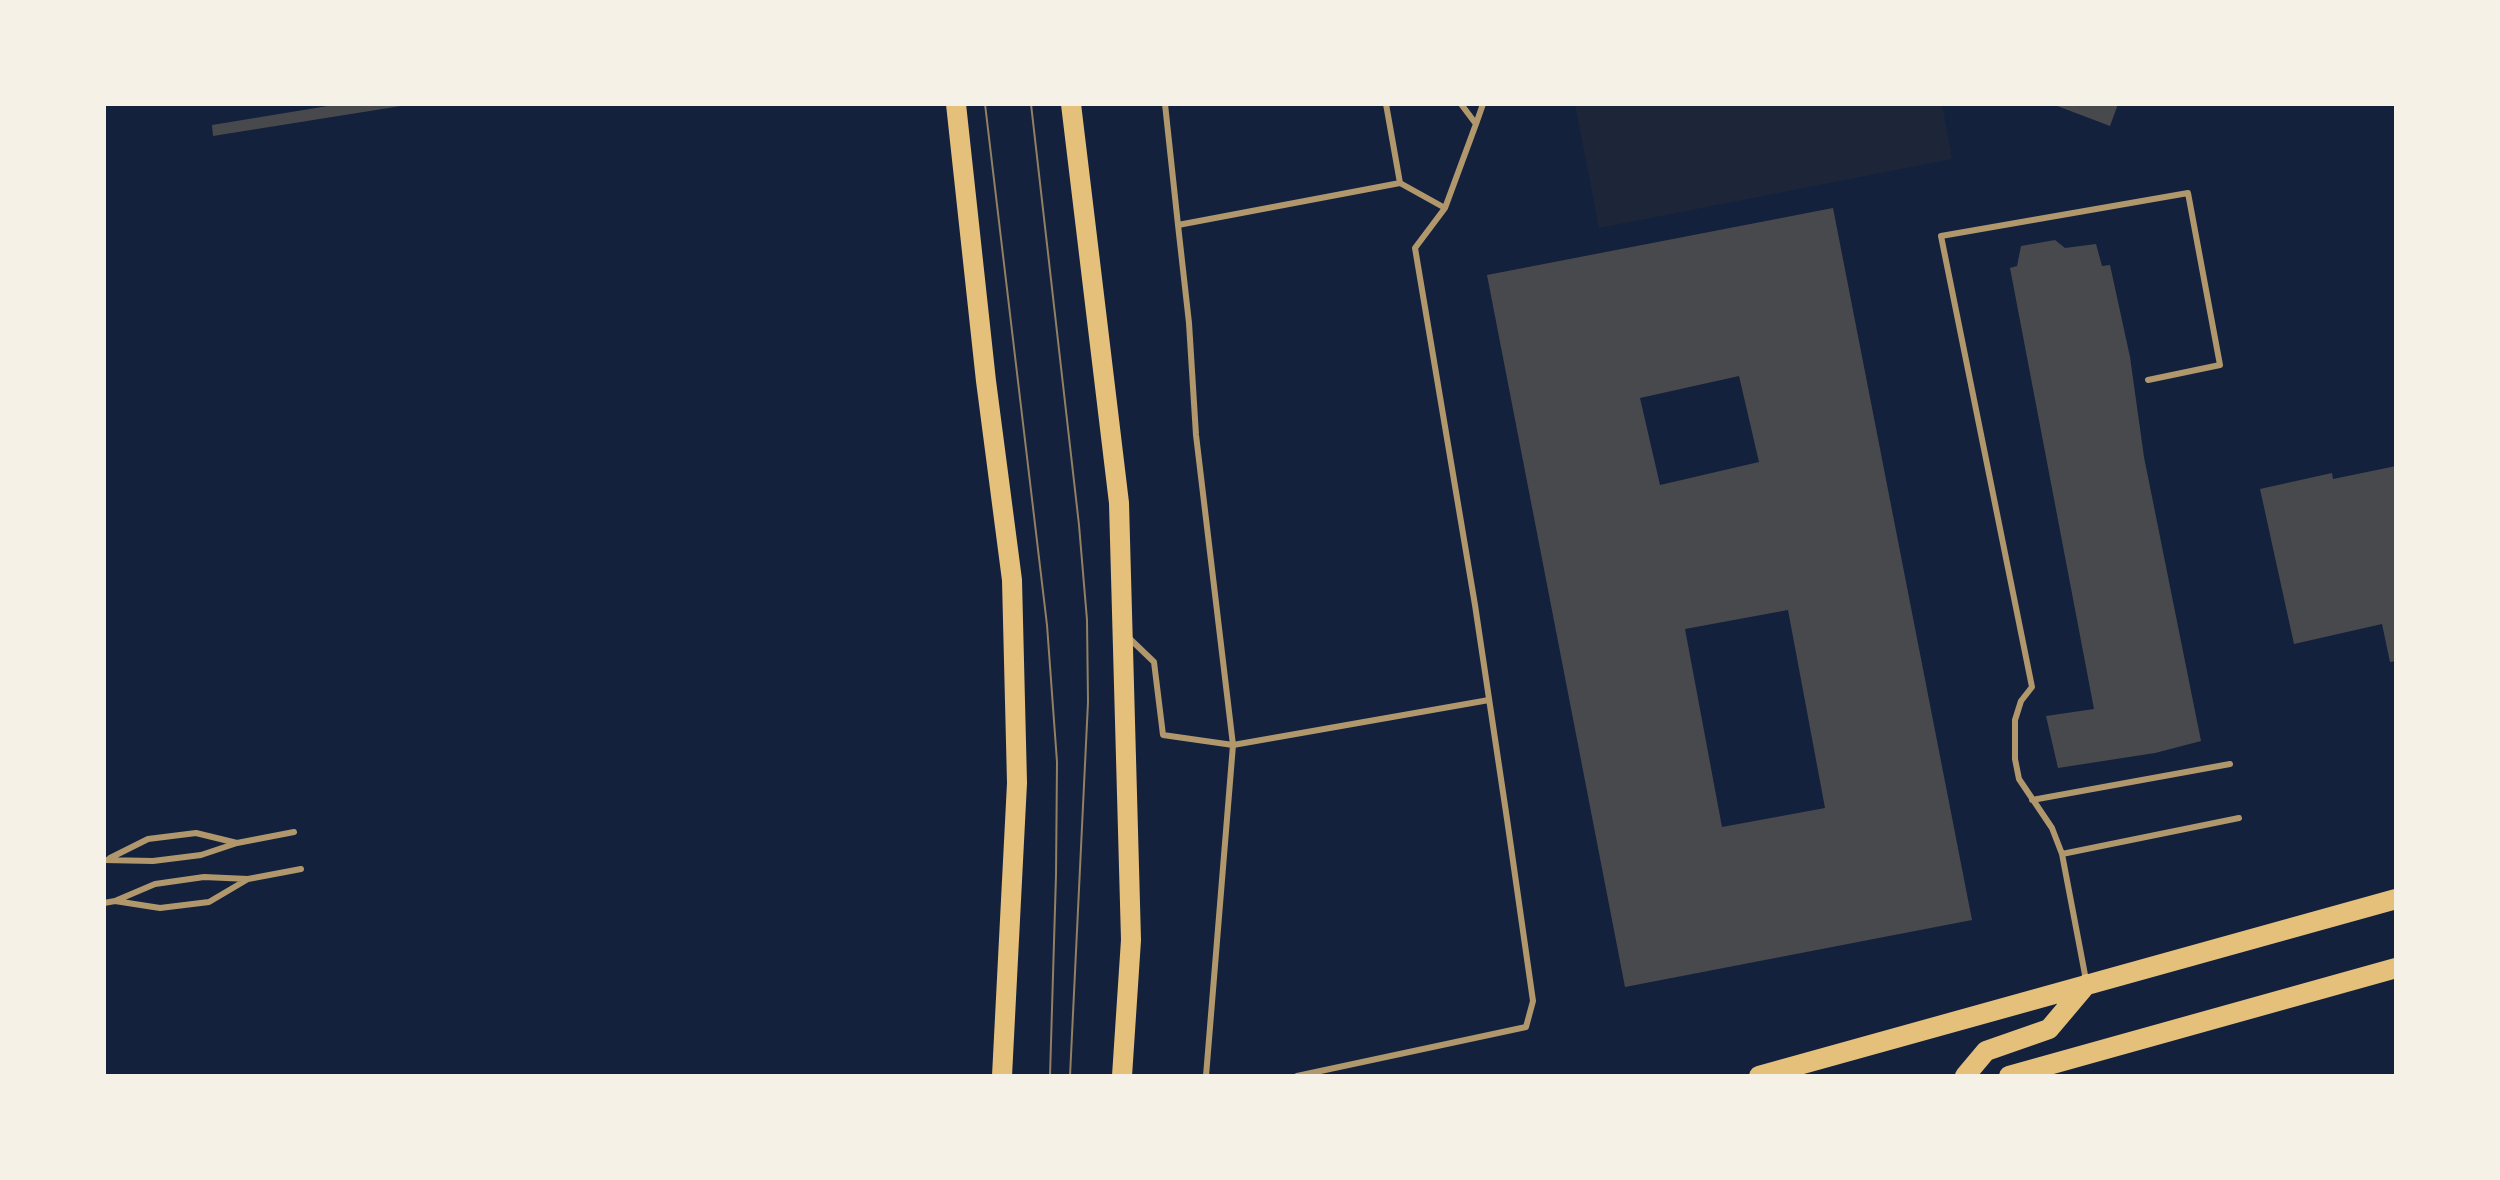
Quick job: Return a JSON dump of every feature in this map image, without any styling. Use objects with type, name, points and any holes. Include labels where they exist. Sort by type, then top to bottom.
[{"type":"main road","points":[[956,104],[986,381],[1012,580],[1017,783],[1002,1076]]},
{"type":"main road","points":[[1071,104],[1119,503],[1131,940],[1122,1076]]},
{"type":"main road","points":[[1759,1076],[1827,1066],[2087,984],[2396,899]]},
{"type":"main road","points":[[2009,1076],[2032,1073],[2396,968]]},
{"type":"main road","points":[[1965,1076],[1986,1051],[2049,1029],[2087,984]]},
{"type":"lane","points":[[1165,104],[1189,323],[1196,435],[1233,745],[1206,1076]]},
{"type":"lane","points":[[1386,104],[1400,183]]},
{"type":"lane","points":[[1461,104],[1476,124]]},
{"type":"lane","points":[[1297,1076],[1526,1027],[1533,1001],[1489,700],[1415,248],[1445,208],[1483,104]]},
{"type":"lane","points":[[1178,225],[1400,183],[1445,208]]},
{"type":"lane","points":[[2087,984],[2062,854],[2052,828],[2019,779],[2015,759],[2015,720],[2021,701],[2032,687],[1941,236],[2188,193],[2220,365],[2148,380]]},
{"type":"lane","points":[[1123,631],[1154,662],[1163,735],[1233,745],[1489,700]]},
{"type":"lane","points":[[2032,800],[2230,764]]},
{"type":"lane","points":[[2062,854],[2239,818]]},
{"type":"lane","points":[[106,860],[153,861],[201,855],[237,843],[294,832]]},
{"type":"lane","points":[[106,860],[148,839],[196,833],[237,843]]},
{"type":"lane","points":[[104,903],[155,884],[204,877],[248,879],[301,869]]},
{"type":"lane","points":[[115,901],[160,908],[209,902],[248,879]]},
{"type":"shaded area","points":[[1575,104],[1942,104],[1952,159],[1599,228]]},
{"type":"building","points":[[340,104],[401,106],[213,136],[212,125]]},
{"type":"building","points":[[2052,104],[2118,104],[2110,126]]},
{"type":"building","points":[[1833,208],[1972,920],[1625,987],[1487,275]],"holes":[[[1739,376],[1759,462],[1660,485],[1640,398]],[[1788,610],[1825,808],[1722,827],[1685,629]]]},
{"type":"building","points":[[2055,240],[2065,248],[2096,244],[2102,266],[2110,265],[2130,357],[2144,457],[2201,741],[2155,753],[2058,768],[2046,716],[2094,709],[2010,268],[2017,266],[2021,246]]},
{"type":"building","points":[[2396,466],[2396,661],[2390,662],[2382,624],[2294,644],[2260,489],[2332,473],[2333,479]]},
{"type":"tram line","points":[[985,104],[1047,625],[1057,762],[1050,1076]]},
{"type":"tram line","points":[[1031,104],[1087,620],[1088,702],[1070,1076]]}]
